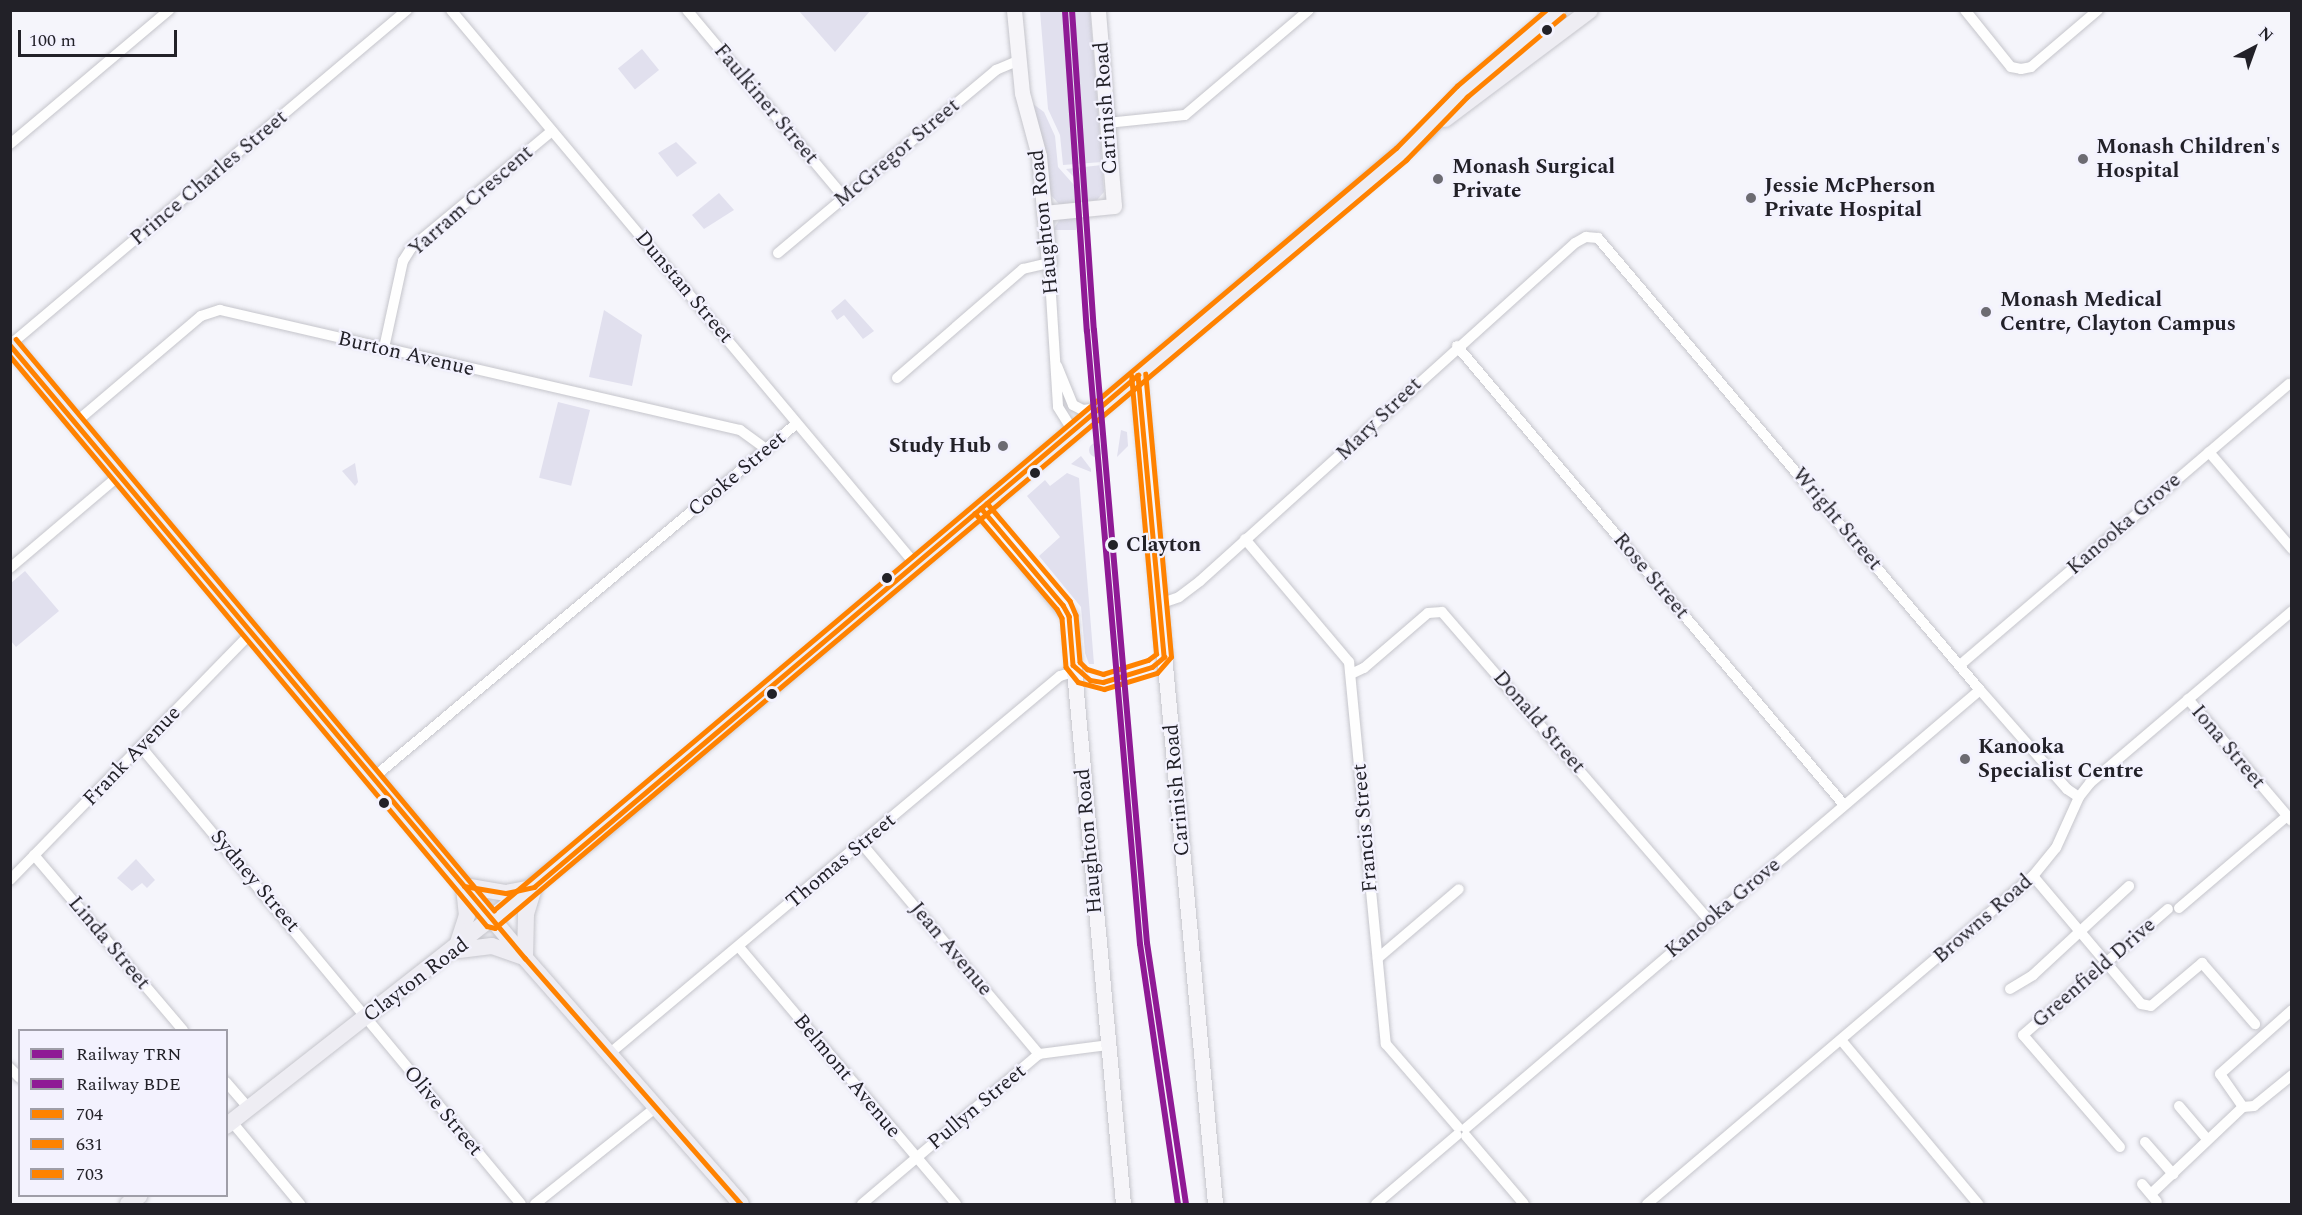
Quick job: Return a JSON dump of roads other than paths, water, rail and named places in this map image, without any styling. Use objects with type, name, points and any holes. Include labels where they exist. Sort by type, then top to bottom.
[{"type":"main road","name":"Clayton Road","points":[[229,1124],[494,921],[1427,131],[1462,92],[1558,10]]},
{"type":"main road","name":"Clayton Road","points":[[1427,131],[1472,103],[1590,10]]},
{"type":"main road","points":[[10,345],[121,474],[464,886],[609,1054],[729,1204]]},
{"type":"main road","points":[[464,886],[506,893],[534,887],[526,914],[525,958]]},
{"type":"main road","points":[[464,886],[467,916],[455,950],[492,946],[525,958]]},
{"type":"main road","points":[[660,1115],[741,1204]]},
{"type":"street","points":[[10,144],[169,10]]},
{"type":"street","name":"Prince Charles Street","points":[[10,345],[407,10]]},
{"type":"street","name":"Dunstan Street","points":[[451,10],[915,564]]},
{"type":"street","name":"Faulkiner Street","points":[[687,10],[844,197]]},
{"type":"street","name":"Haughton Road","points":[[1014,10],[1023,100],[1039,156],[1057,365],[1058,407],[1073,430]]},
{"type":"street","name":"Carinish Road","points":[[1044,213],[1114,206],[1098,10]]},
{"type":"street","points":[[1107,123],[1185,115],[1309,10]]},
{"type":"street","points":[[1965,10],[2011,67],[2031,67],[2098,10]]},
{"type":"street","name":"McGregor Street","points":[[778,253],[996,70],[1019,60]]},
{"type":"street","name":"Yarram Crescent","points":[[384,348],[403,261],[411,248],[552,130]]},
{"type":"street","name":"Mary Street","points":[[1159,604],[1179,597],[1340,456],[1457,346],[1575,243],[1586,237],[1598,238]]},
{"type":"street","name":"Wright Street","points":[[1598,238],[1980,690],[2067,789],[2079,796]]},
{"type":"street","points":[[897,378],[1023,270],[1049,263]]},
{"type":"street","name":"Burton Avenue","points":[[76,422],[201,316],[220,310],[740,430],[766,449]]},
{"type":"street","name":"Rose Street","points":[[1457,346],[1844,805]]},
{"type":"street","points":[[1057,365],[1072,405],[1083,410],[1101,407]]},
{"type":"street","name":"Carinish Road","points":[[1138,375],[1215,1204]]},
{"type":"street","name":"Kanooka Grove","points":[[1960,665],[2289,384]]},
{"type":"street","name":"Cooke Street","points":[[374,777],[796,424]]},
{"type":"street","points":[[2209,452],[2292,549]]},
{"type":"street","points":[[10,568],[121,474]]},
{"type":"street","name":"Haughton Road","points":[[981,508],[1063,605],[1070,625],[1123,1204]]},
{"type":"street","name":"Francis Street","points":[[1245,539],[1349,662],[1386,1044],[1524,1204]]},
{"type":"street","name":"Browns Road","points":[[1647,1204],[2033,876],[2056,849],[2079,796],[2090,783],[2292,611]]},
{"type":"street","name":"Donald Street","points":[[1351,674],[1364,668],[1428,613],[1442,612],[1709,920]]},
{"type":"street","name":"Frank Avenue","points":[[10,880],[252,632]]},
{"type":"street","name":"Thomas Street","points":[[609,1054],[1060,676],[1073,672]]},
{"type":"street","name":"Kanooka Grove","points":[[1376,1204],[1980,690]]},
{"type":"street","name":"Iona Street","points":[[2188,699],[2289,819]]},
{"type":"street","name":"Sydney Street","points":[[141,747],[367,1017]]},
{"type":"street","name":"Greenfield Drive","points":[[2120,1147],[2023,1035],[2174,908],[2289,819]]},
{"type":"street","name":"Jean Avenue","points":[[862,844],[1039,1054]]},
{"type":"street","name":"Linda Street","points":[[34,855],[182,1029]]},
{"type":"street","points":[[2033,876],[2146,1007],[2202,963],[2255,1024]]},
{"type":"street","points":[[2010,989],[2033,975],[2129,886]]},
{"type":"street","points":[[1378,958],[1459,889]]},
{"type":"street","name":"Belmont Avenue","points":[[739,947],[956,1204]]},
{"type":"street","points":[[2243,1107],[2220,1074],[2292,1010]]},
{"type":"street","name":"Olive Street","points":[[367,1017],[521,1204]]},
{"type":"street","points":[[1841,1040],[1978,1204]]},
{"type":"street","name":"Pullyn Street","points":[[862,1204],[1039,1054],[1108,1045]]},
{"type":"street","points":[[2243,1107],[2254,1106],[2292,1075]]},
{"type":"street","points":[[228,1084],[249,1108]]},
{"type":"street","points":[[2179,1106],[2207,1139]]},
{"type":"street","points":[[2142,1184],[2154,1198],[2173,1174],[2207,1139],[2238,1116],[2243,1107]]},
{"type":"street","points":[[535,1204],[660,1115]]},
{"type":"street","points":[[229,1124],[300,1204]]},
{"type":"street","points":[[2145,1142],[2173,1174]]},
{"type":"rail line","name":"TRN","points":[[1072,10],[1094,330],[1147,943],[1186,1204]]},
{"type":"rail line","name":"BDE","points":[[1065,11],[1087,331],[1140,944],[1178,1204]]},
{"type":"place","name":"Monash Children's Hospital","points":[[2083,159]]},
{"type":"place","name":"Monash Surgical Private","points":[[1438,179]]},
{"type":"place","name":"Jessie McPherson Private Hospital","points":[[1751,198]]},
{"type":"place","name":"Monash Medical Centre, Clayton Campus","points":[[1986,312]]},
{"type":"place","name":"Study Hub","points":[[1003,446]]},
{"type":"place","name":"Clayton","points":[[1113,545]]},
{"type":"place","name":"Kanooka Specialist Centre","points":[[1965,759]]}]
